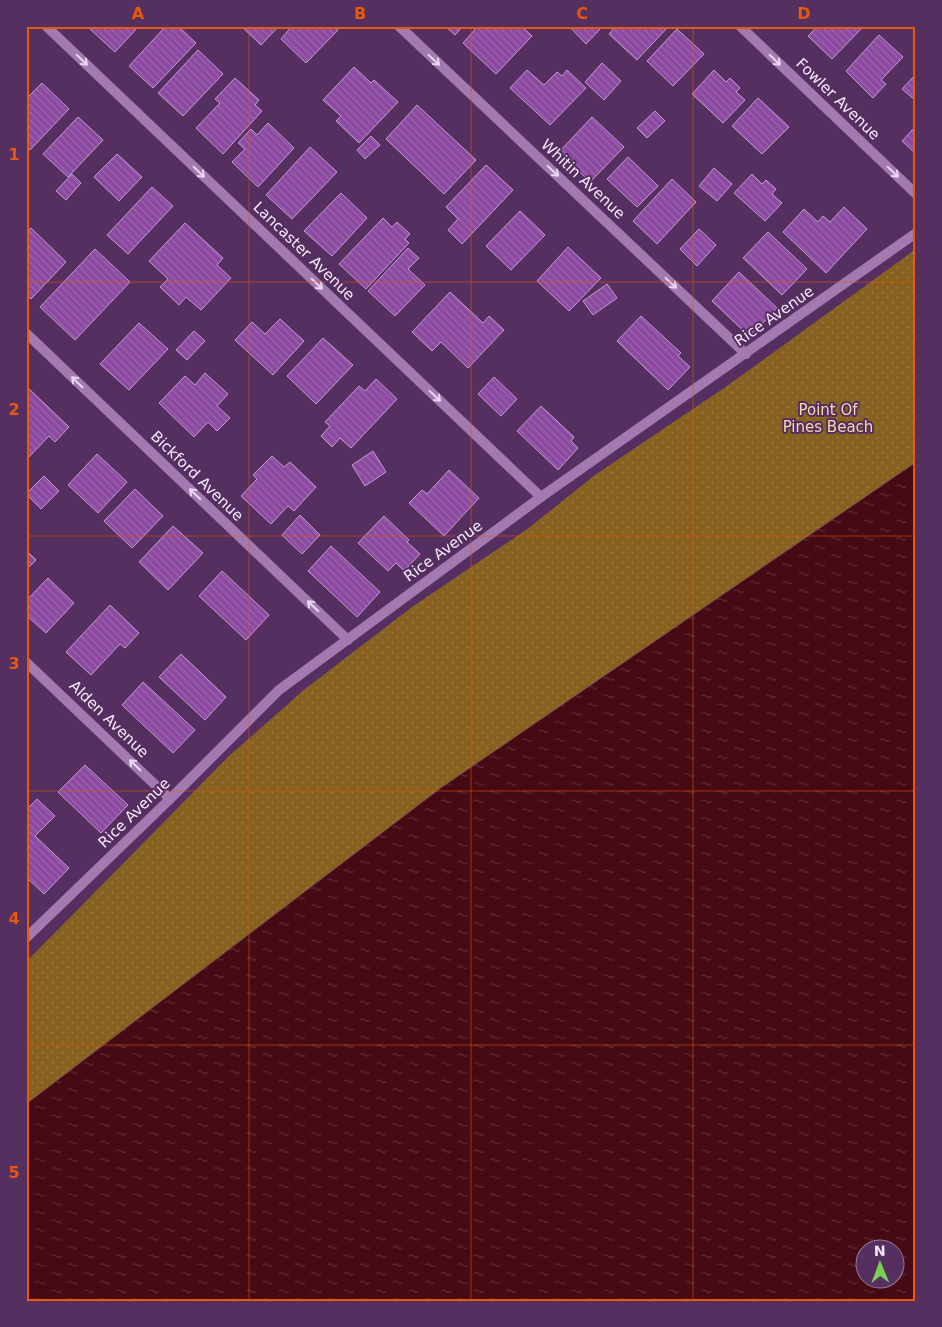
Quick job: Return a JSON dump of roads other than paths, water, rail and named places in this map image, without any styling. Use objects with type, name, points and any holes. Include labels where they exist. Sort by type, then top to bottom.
[{"type":"street","name":"Lancaster Avenue","points":[[46,26],[541,497]]},
{"type":"street","name":"Whitin Avenue","points":[[399,26],[746,354]]},
{"type":"street","name":"Fowler Avenue","points":[[740,26],[916,194]]},
{"type":"street","name":"Rice Avenue","points":[[26,938],[170,799],[279,690],[541,497],[916,233]]},
{"type":"street","name":"Bickford Avenue","points":[[26,333],[348,640]]},
{"type":"street","name":"Alden Avenue","points":[[26,662],[170,799]]},
{"type":"water","points":[[916,462],[916,1301],[26,1301],[26,1104],[442,787]]},
{"type":"park label","name":"Point Of Pines Beach","points":[[828,418]]}]
